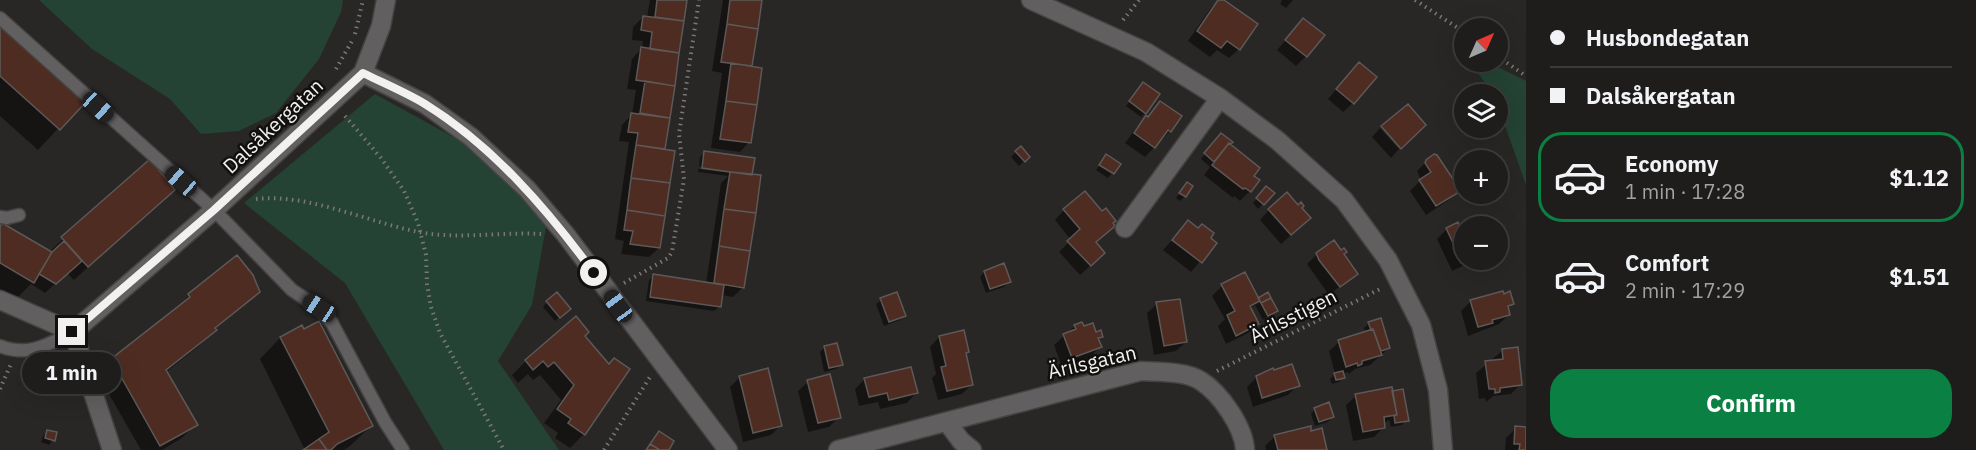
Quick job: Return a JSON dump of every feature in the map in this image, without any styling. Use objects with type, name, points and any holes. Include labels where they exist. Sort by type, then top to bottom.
[{"type":"street","name":"Dalsåkergatan","points":[[72,332],[214,210],[363,73],[381,26],[386,0]]},
{"type":"street","points":[[1030,0],[1146,52],[1220,98],[1277,140],[1344,200],[1389,260],[1421,325],[1438,390],[1443,450]]},
{"type":"street","points":[[363,73],[425,104],[471,137],[527,189],[566,235],[728,450]]},
{"type":"street","points":[[1125,228],[1220,98]]},
{"type":"street","points":[[0,300],[72,332],[112,450]]},
{"type":"street","name":"Ärilsgatan","points":[[838,450],[1141,371],[1172,373],[1200,380]]},
{"type":"street","points":[[1200,380],[1227,408],[1245,441],[1245,450]]},
{"type":"street","points":[[947,422],[961,441],[972,450]]},
{"type":"lane","points":[[0,18],[214,210],[292,290],[319,308],[332,323],[385,422],[403,450]]},
{"type":"lane","points":[[0,217],[19,215]]},
{"type":"lane","points":[[0,346],[29,351],[45,346],[72,332]]},
{"type":"path","points":[[608,292],[668,258],[672,252],[684,179],[679,134],[699,0]]},
{"type":"path","points":[[1114,36],[1121,22],[1139,0]]},
{"type":"path","points":[[1414,0],[1454,26]]},
{"type":"path","points":[[1508,64],[1526,76]]},
{"type":"path","points":[[346,117],[381,158],[404,191],[420,232],[426,255],[431,307],[440,333],[504,450]]},
{"type":"path","points":[[228,224],[255,199],[274,197],[302,201],[398,228],[433,234],[566,235]]},
{"type":"path","name":"Ärilsstigen","points":[[1200,380],[1399,279]]},
{"type":"path","points":[[0,389],[18,350]]},
{"type":"path","points":[[604,450],[652,374],[662,363]]},
{"type":"green space","points":[[39,0],[343,0],[341,12],[319,59],[276,113],[239,131],[201,134],[170,99],[92,49]]},
{"type":"green space","points":[[1477,72],[1508,72],[1526,81],[1526,185],[1508,134],[1508,84],[1486,84]]},
{"type":"green space","points":[[375,94],[477,150],[547,221],[532,305],[498,361],[559,450],[444,450],[345,283],[244,203]]},
{"type":"building","points":[[657,0],[687,0],[684,21],[655,17]]},
{"type":"building","points":[[730,0],[762,0],[758,29],[727,24]]},
{"type":"building","points":[[1218,0],[1224,0],[1258,24],[1240,50],[1227,41],[1221,48],[1197,31]]},
{"type":"building","points":[[643,16],[684,21],[679,53],[650,49],[652,32],[641,30]]},
{"type":"building","points":[[1303,18],[1325,35],[1307,57],[1285,40]]},
{"type":"building","points":[[727,24],[758,29],[752,66],[721,62]]},
{"type":"building","points":[[0,26],[85,103],[60,130],[0,76]]},
{"type":"building","points":[[641,47],[679,53],[675,86],[636,80]]},
{"type":"building","points":[[1359,62],[1377,77],[1354,104],[1336,89]]},
{"type":"building","points":[[731,63],[762,68],[757,105],[726,101]]},
{"type":"building","points":[[645,81],[675,86],[670,118],[640,113]]},
{"type":"building","points":[[1143,82],[1160,94],[1146,114],[1129,101]]},
{"type":"building","points":[[726,101],[757,105],[751,143],[720,139]]},
{"type":"building","points":[[1160,101],[1182,116],[1171,132],[1168,130],[1155,148],[1134,133],[1146,115],[1148,117]]},
{"type":"building","points":[[1408,104],[1426,125],[1401,149],[1381,126]]},
{"type":"building","points":[[631,113],[670,118],[665,149],[636,145],[638,133],[628,132]]},
{"type":"building","points":[[1221,133],[1233,142],[1229,143],[1214,162],[1204,153]]},
{"type":"building","points":[[1229,143],[1260,168],[1254,176],[1260,180],[1251,192],[1243,189],[1212,165]]},
{"type":"building","points":[[636,145],[675,151],[670,183],[631,178]]},
{"type":"building","points":[[1021,146],[1030,157],[1025,162],[1015,151]]},
{"type":"building","points":[[704,151],[755,158],[752,175],[702,168]]},
{"type":"building","points":[[1106,154],[1121,164],[1114,174],[1099,165]]},
{"type":"building","points":[[1434,154],[1437,155],[1454,180],[1454,195],[1436,206],[1419,180],[1431,172],[1425,163]]},
{"type":"building","points":[[150,159],[175,190],[88,267],[61,237]]},
{"type":"building","points":[[730,172],[761,175],[756,213],[724,209]]},
{"type":"building","points":[[631,178],[670,183],[665,216],[627,210]]},
{"type":"building","points":[[1187,182],[1193,186],[1186,197],[1179,193]]},
{"type":"building","points":[[1266,186],[1275,193],[1264,205],[1256,198]]},
{"type":"building","points":[[1085,191],[1102,211],[1106,208],[1116,221],[1113,223],[1115,226],[1096,242],[1105,253],[1091,266],[1067,241],[1080,229],[1063,209]]},
{"type":"building","points":[[1287,192],[1298,205],[1301,202],[1304,206],[1302,208],[1311,218],[1291,235],[1268,209]]},
{"type":"building","points":[[724,209],[756,213],[750,251],[719,246]]},
{"type":"building","points":[[627,210],[665,216],[660,248],[630,244],[633,231],[624,230]]},
{"type":"building","points":[[1188,220],[1198,228],[1202,224],[1214,233],[1211,238],[1217,243],[1202,263],[1172,240]]},
{"type":"building","points":[[2,223],[52,252],[34,283],[0,263]]},
{"type":"building","points":[[1454,224],[1454,245],[1446,228]]},
{"type":"building","points":[[1334,240],[1341,250],[1344,248],[1347,252],[1344,254],[1358,274],[1340,287],[1316,253]]},
{"type":"building","points":[[64,241],[82,261],[56,284],[39,274],[52,252]]},
{"type":"building","points":[[719,246],[750,251],[744,288],[714,283]]},
{"type":"building","points":[[237,255],[253,275],[260,292],[166,370],[198,425],[160,446],[111,359],[190,297],[188,294]]},
{"type":"building","points":[[1004,263],[1011,282],[990,289],[984,271]]},
{"type":"building","points":[[1245,272],[1260,301],[1250,306],[1259,324],[1236,336],[1227,315],[1235,311],[1221,284]]},
{"type":"building","points":[[653,274],[724,285],[721,307],[650,297]]},
{"type":"building","points":[[1503,291],[1504,294],[1510,291],[1514,304],[1508,306],[1510,315],[1478,327],[1470,300]]},
{"type":"building","points":[[557,292],[571,309],[560,318],[546,301]]},
{"type":"building","points":[[897,292],[906,316],[889,322],[880,298]]},
{"type":"building","points":[[1268,292],[1271,298],[1261,303],[1258,298]]},
{"type":"building","points":[[1271,298],[1278,311],[1268,316],[1261,303]]},
{"type":"building","points":[[1180,299],[1187,342],[1164,346],[1156,302]]},
{"type":"building","points":[[576,316],[589,332],[585,336],[609,364],[614,358],[630,369],[585,435],[568,423],[571,419],[557,409],[574,385],[554,362],[548,367],[543,361],[533,370],[525,360]]},
{"type":"building","points":[[1381,318],[1390,348],[1381,351],[1368,322]]},
{"type":"building","points":[[319,321],[373,426],[337,444],[331,450],[327,450],[319,439],[329,432],[280,337],[302,325],[304,329]]},
{"type":"building","points":[[1082,322],[1084,326],[1093,323],[1096,332],[1101,330],[1103,337],[1098,338],[1102,347],[1072,358],[1063,334],[1076,329],[1074,325]]},
{"type":"building","points":[[1373,329],[1382,355],[1362,361],[1362,364],[1358,366],[1357,363],[1346,367],[1338,340]]},
{"type":"building","points":[[964,330],[973,385],[947,391],[941,367],[946,366],[939,336]]},
{"type":"building","points":[[837,343],[843,365],[829,368],[824,346]]},
{"type":"building","points":[[1518,347],[1522,385],[1500,388],[1500,392],[1495,393],[1495,389],[1489,389],[1485,361],[1503,359],[1502,349]]},
{"type":"building","points":[[1292,364],[1300,386],[1262,398],[1256,376],[1273,368],[1274,370]]},
{"type":"building","points":[[911,367],[918,393],[889,400],[887,393],[869,397],[864,378]]},
{"type":"building","points":[[768,368],[782,426],[753,433],[739,376]]},
{"type":"building","points":[[1343,371],[1345,378],[1336,380],[1334,373]]},
{"type":"building","points":[[830,374],[841,418],[818,423],[807,380]]},
{"type":"building","points":[[1392,387],[1397,415],[1384,417],[1385,428],[1363,432],[1355,394]]},
{"type":"building","points":[[1403,389],[1409,421],[1395,423],[1394,415],[1397,415],[1392,391]]},
{"type":"building","points":[[1329,402],[1334,417],[1319,422],[1314,408]]},
{"type":"building","points":[[1311,426],[1311,431],[1322,428],[1327,450],[1278,450],[1274,435]]},
{"type":"building","points":[[1515,426],[1526,427],[1526,450],[1519,450],[1520,444],[1514,444]]},
{"type":"building","points":[[47,430],[57,432],[55,441],[45,438]]},
{"type":"building","points":[[659,431],[674,441],[669,450],[660,450],[650,444]]},
{"type":"building","points":[[319,439],[327,450],[303,450]]},
{"type":"building","points":[[650,444],[660,450],[646,450]]},
{"type":"route","points":[[72,332],[214,210],[363,73],[425,104],[471,137],[527,189],[566,235],[594,273]]}]
